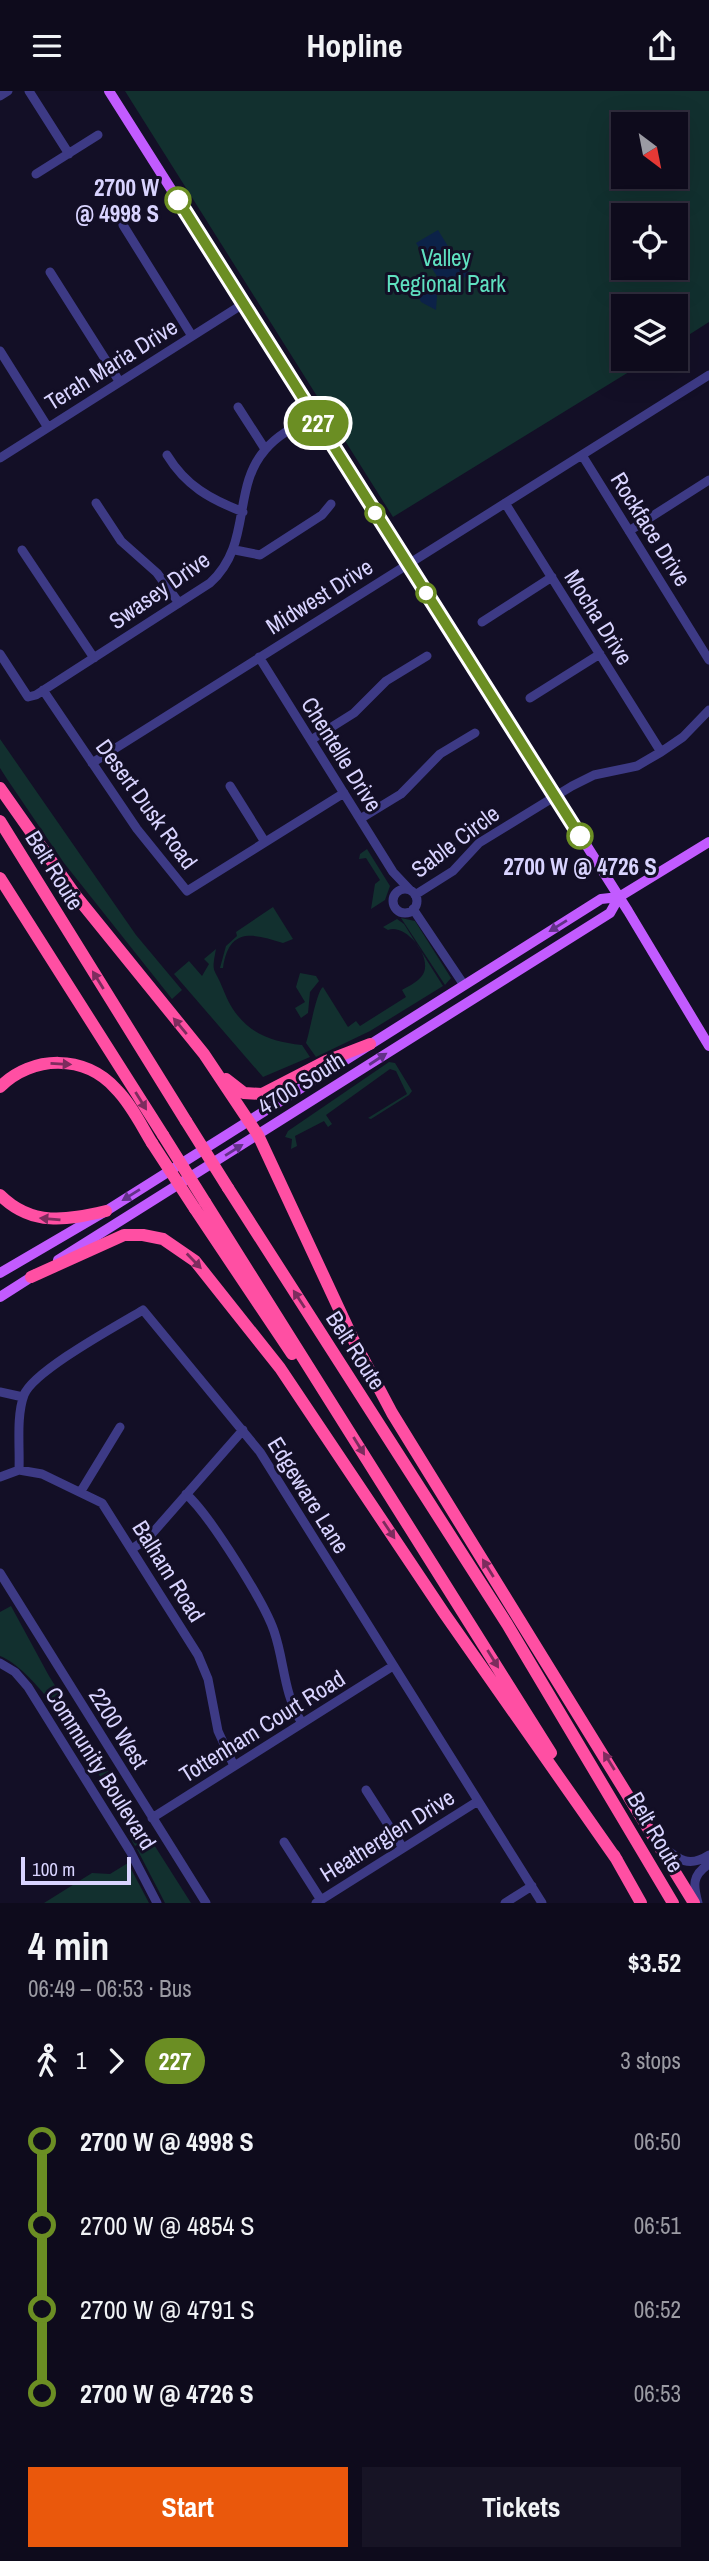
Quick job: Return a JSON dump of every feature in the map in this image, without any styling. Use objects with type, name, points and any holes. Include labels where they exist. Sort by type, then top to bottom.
[{"type":"highway","points":[[0,788],[76,896],[204,1054],[236,1088],[257,1095],[273,1090],[326,1061],[370,1044]]},
{"type":"highway","name":"Belt Route","points":[[0,821],[228,1188],[508,1624],[673,1903]]},
{"type":"highway","points":[[0,878],[158,1139],[323,1388],[617,1860],[641,1903]]},
{"type":"highway","points":[[204,1054],[258,1135],[352,1339],[392,1413],[696,1903]]},
{"type":"highway","points":[[0,1087],[19,1072],[37,1065],[56,1063],[82,1066],[116,1088],[158,1139]]},
{"type":"highway","points":[[0,1195],[24,1213],[47,1220],[69,1219],[106,1210]]},
{"type":"highway","points":[[31,1277],[124,1235],[163,1239],[195,1261],[287,1378],[444,1613],[617,1860]]},
{"type":"main road","points":[[108,91],[619,897],[709,1046]]},
{"type":"main road","name":"4700 South","points":[[0,1273],[106,1210],[601,899],[619,897],[709,842]]},
{"type":"main road","name":"4700 South","points":[[0,1297],[610,913],[619,897]]},
{"type":"street","points":[[0,96],[8,91]]},
{"type":"street","points":[[29,91],[69,154]]},
{"type":"street","points":[[36,174],[98,135]]},
{"type":"street","points":[[123,225],[192,336]]},
{"type":"street","points":[[50,272],[119,381]]},
{"type":"street","name":"Terah Maria Drive","points":[[0,459],[47,426],[243,304]]},
{"type":"street","points":[[0,351],[47,426]]},
{"type":"street","name":"Midwest Drive","points":[[92,763],[709,375]]},
{"type":"street","points":[[238,407],[265,449],[314,416]]},
{"type":"street","name":"Swasey Drive","points":[[0,654],[28,697],[94,658],[218,575],[235,550],[253,471],[265,449]]},
{"type":"street","points":[[167,455],[181,476],[196,490],[243,512]]},
{"type":"street","name":"Rockface Drive","points":[[582,455],[709,660]]},
{"type":"street","points":[[629,531],[709,480]]},
{"type":"street","points":[[96,503],[121,541],[157,573],[179,603]]},
{"type":"street","name":"Mocha Drive","points":[[505,503],[661,752]]},
{"type":"street","points":[[235,550],[260,555],[322,515],[331,504]]},
{"type":"street","points":[[22,549],[94,658]]},
{"type":"street","points":[[482,622],[552,577]]},
{"type":"street","points":[[530,698],[600,654]]},
{"type":"street","points":[[311,740],[361,707],[386,681],[427,656]]},
{"type":"street","name":"Chentelle Drive","points":[[258,657],[393,872],[412,892]]},
{"type":"street","name":"Desert Dusk Road","points":[[43,690],[148,843],[187,891],[344,793]]},
{"type":"street","name":"Sable Circle","points":[[412,892],[453,871],[479,843],[583,780],[637,766],[661,752],[683,737],[709,710]]},
{"type":"street","points":[[360,819],[401,794],[440,754],[475,733]]},
{"type":"street","points":[[230,786],[265,842]]},
{"type":"street","name":"Chentelle Drive","points":[[393,872],[395,895]]},
{"type":"street","points":[[400,890],[412,892],[416,904],[413,909],[405,912],[397,909],[395,895],[400,890]]},
{"type":"street","points":[[413,909],[464,985]]},
{"type":"street","name":"Edgeware Lane","points":[[23,1397],[29,1386],[44,1372],[142,1310],[243,1430],[542,1903]]},
{"type":"street","points":[[0,1392],[23,1397],[19,1470],[0,1477]]},
{"type":"street","points":[[81,1491],[120,1427]]},
{"type":"street","points":[[132,1549],[149,1537],[243,1430]]},
{"type":"street","name":"Balham Road","points":[[19,1470],[42,1474],[102,1503],[203,1665],[218,1731],[234,1766]]},
{"type":"street","points":[[186,1494],[202,1510],[265,1612],[275,1633],[284,1685],[302,1723]]},
{"type":"street","name":"2200 West","points":[[0,1573],[206,1903]]},
{"type":"street","name":"Community Boulevard","points":[[0,1663],[15,1672],[33,1695],[140,1868],[157,1903]]},
{"type":"street","name":"Tottenham Court Road","points":[[152,1818],[393,1666]]},
{"type":"street","points":[[366,1790],[403,1848]]},
{"type":"street","name":"Heatherglen Drive","points":[[318,1901],[478,1801]]},
{"type":"street","points":[[284,1842],[318,1901]]},
{"type":"street","points":[[660,1844],[683,1862],[695,1862],[709,1855]]},
{"type":"street","points":[[696,1903],[694,1881],[698,1873],[709,1864]]},
{"type":"street","points":[[505,1903],[532,1886]]},
{"type":"green space","name":"Valley Regional Park","points":[[125,91],[709,91],[709,322],[688,335],[688,294],[611,294],[611,371],[630,371],[393,517]]},
{"type":"green space","points":[[0,739],[136,935],[182,990],[172,999],[64,863],[7,779],[0,768]]},
{"type":"green space","points":[[367,849],[390,886],[385,900],[371,909],[375,884],[380,880],[366,858],[359,859],[360,854]]},
{"type":"green space","points":[[273,907],[293,939],[283,943],[262,937],[244,936],[231,945],[223,968],[220,968],[226,946],[237,936],[236,932]]},
{"type":"green space","points":[[401,918],[415,921],[451,978],[445,985]]},
{"type":"green space","points":[[397,919],[404,924],[417,945],[401,931],[383,927]]},
{"type":"green space","points":[[216,949],[214,970],[236,1014],[244,1023],[264,1036],[302,1045],[310,1057],[263,1077],[174,974],[189,961],[202,976],[209,964],[204,959]]},
{"type":"green space","points":[[420,950],[443,986],[370,1031],[316,1057],[306,1043],[320,990],[323,987],[348,1027],[356,1021],[360,1026],[406,997],[402,990],[424,972],[425,961]]},
{"type":"green space","points":[[300,973],[316,976],[319,981],[310,992],[308,1013],[301,1018],[295,1008],[305,1002],[296,987]]},
{"type":"green space","points":[[389,1062],[395,1063],[412,1091],[409,1095],[371,1119],[368,1118],[407,1094],[396,1071],[390,1069],[326,1115],[332,1124],[328,1127],[324,1121],[295,1136],[297,1146],[291,1149],[292,1139],[285,1137],[288,1131]]},
{"type":"green space","points":[[11,1606],[49,1676],[136,1815],[127,1820],[127,1828],[141,1843],[135,1846],[131,1838],[120,1812],[68,1725],[33,1681],[0,1656],[0,1612]]},
{"type":"green space","points":[[151,1840],[191,1903],[165,1903],[137,1849]]},
{"type":"green space","points":[[128,1863],[149,1903],[44,1903],[92,1873],[110,1874]]},
{"type":"water","points":[[438,230],[462,269],[466,268],[470,274],[446,289],[440,282],[444,290],[439,294],[436,285],[432,287],[437,296],[436,310],[421,302],[416,292],[416,278],[430,284],[438,278],[416,243]]},
{"type":"bus line","name":"227","points":[[178,200],[580,836]]},
{"type":"place","name":"2700 W @ 4998 S","points":[[178,200]]},
{"type":"place","name":"2700 W @ 4726 S","points":[[580,836]]}]
